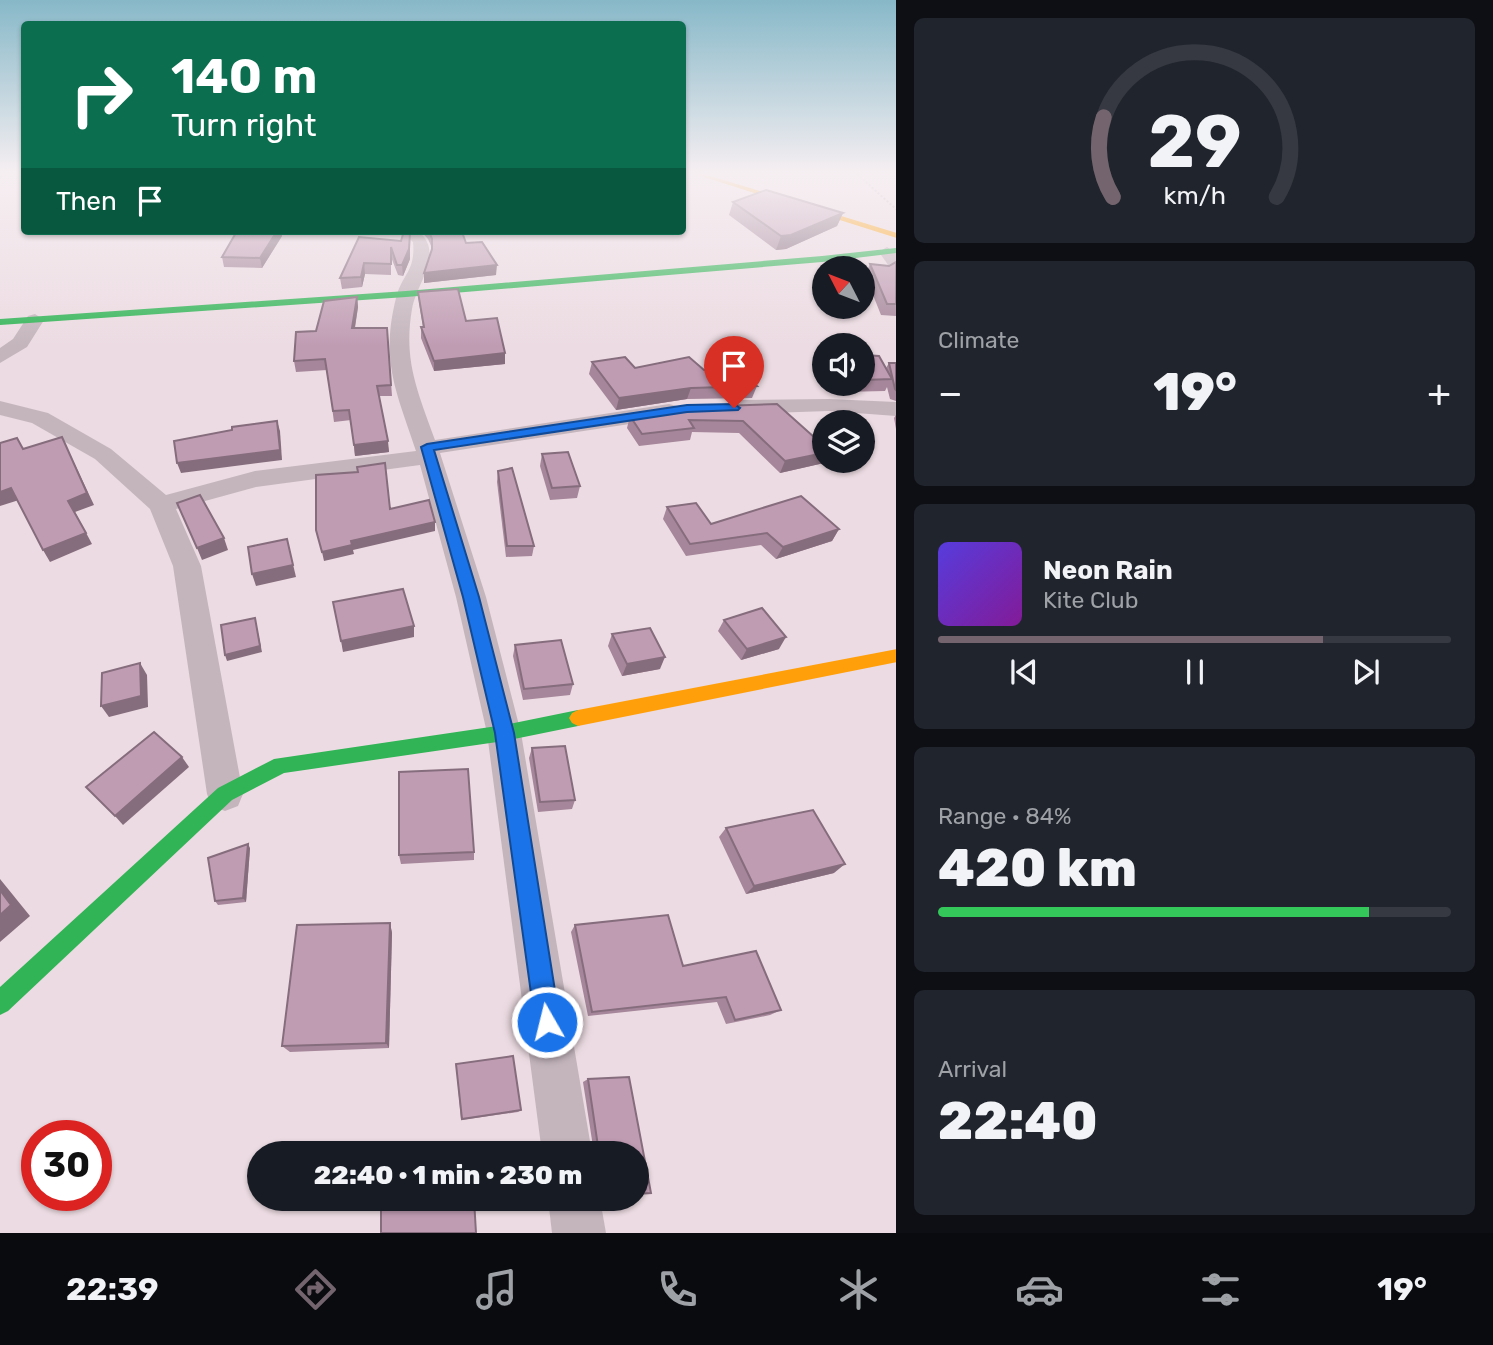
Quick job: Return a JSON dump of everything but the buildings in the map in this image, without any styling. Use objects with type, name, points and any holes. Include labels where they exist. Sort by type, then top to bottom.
[{"type":"main road","points":[[0,322],[406,295],[892,251]]},
{"type":"main road","points":[[0,1003],[225,794],[281,765],[504,733],[896,655]]},
{"type":"street","points":[[414,235],[421,241],[423,260],[406,295],[399,329],[400,372],[429,452],[471,597],[504,733],[565,1141]]},
{"type":"street","points":[[892,251],[896,267]]},
{"type":"street","points":[[0,357],[20,343],[35,320]]},
{"type":"street","points":[[713,408],[829,405],[896,409]]},
{"type":"street","points":[[0,408],[40,418],[103,454],[161,505],[187,566],[225,794]]},
{"type":"street","points":[[161,505],[255,479],[687,409]]},
{"type":"street","points":[[576,1211],[579,1233]]},
{"type":"traffic: fast","points":[[0,322],[406,294],[822,259],[896,250]]},
{"type":"traffic: fast","points":[[0,1003],[225,794],[281,765],[504,733],[578,718]]},
{"type":"traffic: slow","points":[[883,232],[896,236]]},
{"type":"traffic: slow","points":[[578,718],[896,655]]},
{"type":"route","points":[[547,1022],[504,733],[471,597],[427,447],[687,409],[734,408]]}]
